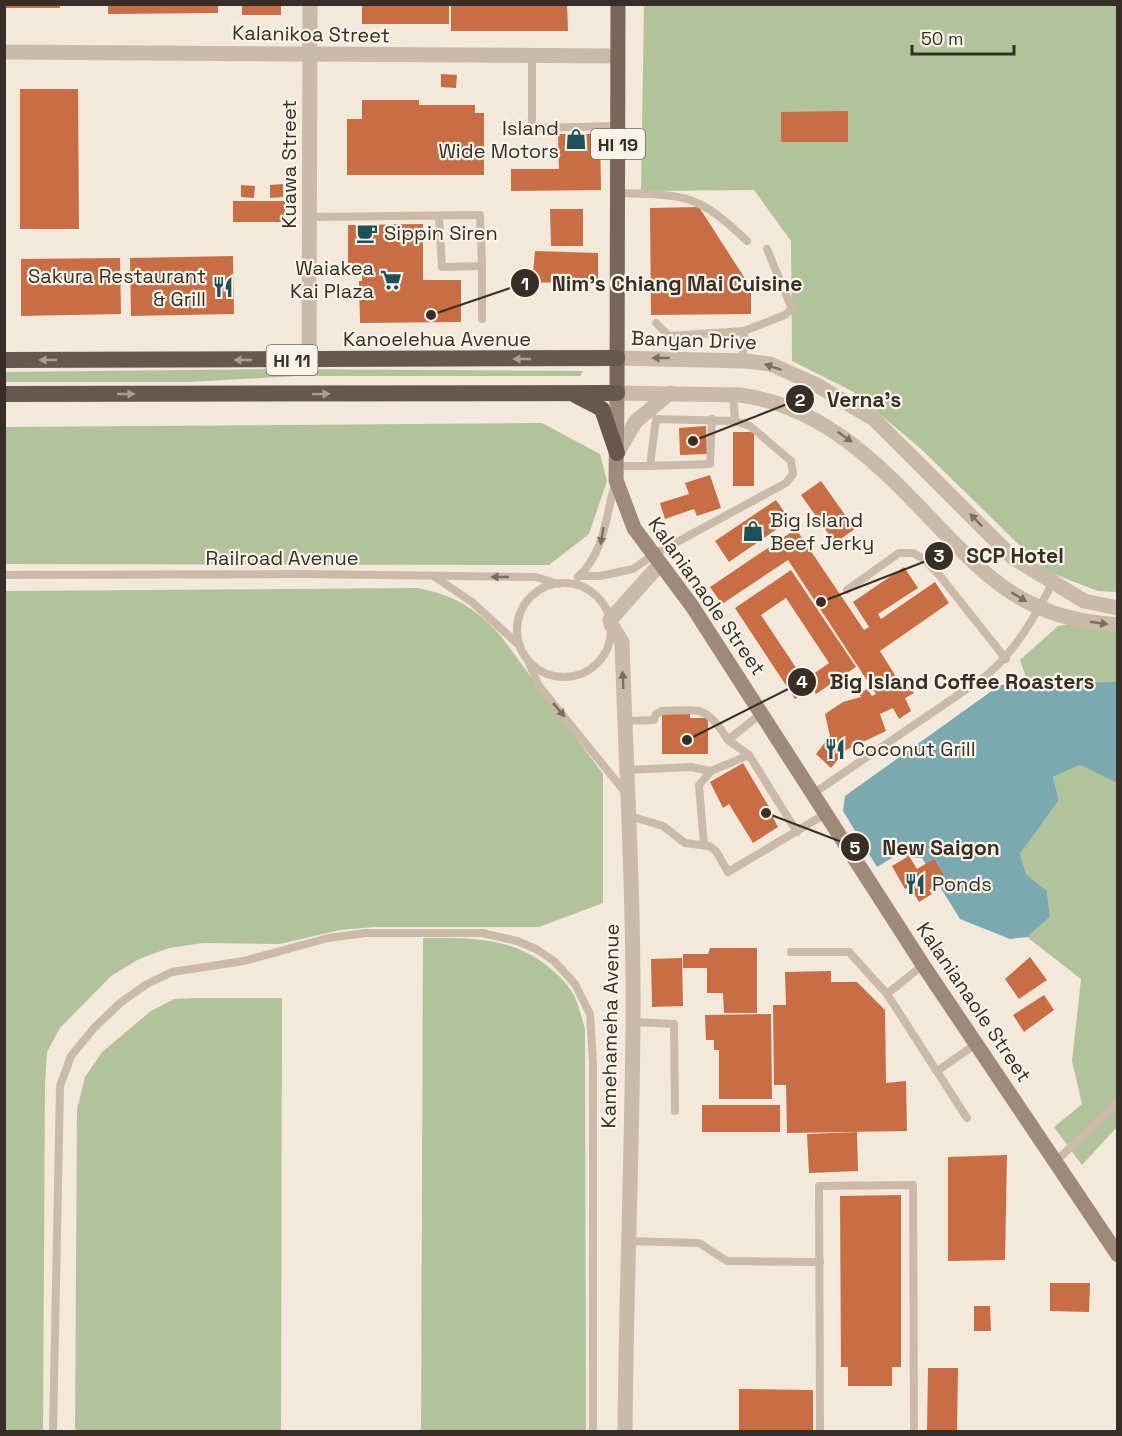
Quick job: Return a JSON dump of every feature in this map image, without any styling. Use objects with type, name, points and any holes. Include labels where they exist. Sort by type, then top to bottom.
[{"type":"highway","name":"Kanoelehua Avenue","points":[[4,360],[617,358]]},
{"type":"highway","points":[[568,393],[602,409],[617,466]]},
{"type":"highway","name":"HI 11","points":[[4,394],[617,393]]},
{"type":"main road","name":"HI 19","points":[[617,393],[618,4]]},
{"type":"main road","name":"Kalanianaole Street","points":[[617,393],[617,466],[628,515],[692,606],[762,713],[922,965],[1118,1255]]},
{"type":"street","name":"Kuawa Street","points":[[309,360],[310,4]]},
{"type":"street","name":"Kalanikoa Street","points":[[4,52],[310,56],[618,56]]},
{"type":"street","name":"Banyan Drive","points":[[617,358],[743,361],[770,364],[814,384],[874,419],[1012,557],[1052,584],[1084,601],[1118,608]]},
{"type":"street","points":[[617,393],[733,395],[759,397],[779,404],[837,432],[870,458],[981,570],[1012,593],[1040,608],[1083,621],[1118,625]]},
{"type":"street","points":[[617,466],[636,421],[670,393]]},
{"type":"street","points":[[611,622],[657,559]]},
{"type":"street","name":"Kamehameha Avenue","points":[[611,622],[622,642],[626,771],[630,809],[633,1022],[625,1431]]},
{"type":"lane","points":[[532,56],[532,128],[618,126]]},
{"type":"lane","points":[[618,193],[672,195],[694,200],[718,213],[747,241]]},
{"type":"lane","points":[[309,217],[480,215],[482,319]]},
{"type":"lane","points":[[439,216],[442,267],[482,266]]},
{"type":"lane","points":[[657,323],[669,336],[744,331],[785,315],[792,309],[767,249]]},
{"type":"lane","points":[[743,361],[744,331]]},
{"type":"lane","points":[[733,395],[735,421]]},
{"type":"lane","points":[[579,576],[600,576],[633,569],[657,559],[786,483],[793,474],[791,461],[750,426],[735,421],[712,419],[656,419],[650,466]]},
{"type":"lane","points":[[571,584],[591,564],[601,544],[617,466],[710,464],[712,419]]},
{"type":"lane","points":[[847,590],[899,553],[913,553],[924,559],[940,576],[1006,659]]},
{"type":"lane","name":"Railroad Avenue","points":[[4,575],[537,577],[558,584]]},
{"type":"lane","points":[[434,576],[472,603],[520,646],[539,686],[622,786],[630,809],[656,822],[685,843],[704,846],[716,851],[728,872],[827,813]]},
{"type":"lane","points":[[520,646],[518,621],[523,607],[541,589],[558,584],[571,584],[589,590],[598,597],[611,622],[609,645],[603,657],[593,668],[580,675],[566,678],[552,676],[539,670],[528,661]]},
{"type":"lane","points":[[814,793],[986,676],[1006,659],[1040,608],[1052,584]]},
{"type":"lane","points":[[624,721],[654,720],[656,714],[662,711],[705,712],[715,719],[728,740],[749,755],[797,832]]},
{"type":"lane","points":[[728,740],[762,713]]},
{"type":"lane","points":[[704,846],[699,785],[711,771],[749,755]]},
{"type":"lane","points":[[626,771],[691,767],[711,771]]},
{"type":"lane","points":[[53,1431],[60,1086],[71,1056],[94,1028],[120,1003],[147,984],[172,972],[244,961],[328,938],[366,933],[482,933],[517,941],[536,949],[554,962],[575,984],[590,1014],[593,1063],[593,1431]]},
{"type":"lane","points":[[791,952],[849,952],[886,994],[967,1118]]},
{"type":"lane","points":[[886,994],[922,965]]},
{"type":"lane","points":[[633,1022],[675,1024],[675,1110]]},
{"type":"lane","points":[[937,1071],[976,1044]]},
{"type":"lane","points":[[1056,1161],[1118,1102]]},
{"type":"lane","points":[[820,1431],[819,1186],[913,1185],[914,1431]]},
{"type":"lane","points":[[627,1241],[699,1243],[727,1262],[820,1262]]},
{"type":"green space","points":[[644,5],[1117,5],[1117,592],[1098,591],[1046,571],[920,448],[852,391],[792,361],[791,241],[754,190],[641,191]]},
{"type":"green space","points":[[267,369],[583,371],[580,376],[297,376],[189,382],[4,382],[5,372]]},
{"type":"green space","points":[[542,423],[600,454],[607,481],[589,534],[549,565],[5,564],[5,427]]},
{"type":"green space","points":[[418,588],[442,594],[463,604],[482,617],[500,635],[603,774],[603,903],[539,927],[375,927],[340,930],[280,944],[203,943],[169,948],[139,959],[111,976],[60,1028],[47,1052],[43,1432],[4,1431],[4,591]]},
{"type":"green space","points":[[1083,621],[1117,625],[1117,691],[1031,691],[1020,660],[1058,626]]},
{"type":"green space","points":[[1080,765],[1117,783],[1117,1127],[1082,1165],[1054,1127],[1082,1104],[1072,1061],[1081,979],[1027,937],[1050,917],[1047,891],[1026,874],[1020,854],[1059,800],[1053,777]]},
{"type":"green space","points":[[423,938],[474,939],[522,950],[537,958],[558,975],[570,989],[578,1005],[585,1029],[586,1431],[421,1431]]},
{"type":"green space","points":[[282,998],[281,1431],[75,1431],[77,1109],[85,1077],[102,1052],[151,1011],[174,999]]},
{"type":"water","points":[[1117,682],[1117,783],[1080,765],[1053,777],[1059,800],[1020,854],[1026,874],[1047,891],[1050,917],[1027,937],[1010,939],[960,919],[922,858],[895,856],[877,867],[843,811],[845,796],[1000,685]]},
{"type":"building","points":[[4,4],[60,4],[60,8],[4,8]]},
{"type":"building","points":[[108,4],[218,4],[218,13],[108,14]]},
{"type":"building","points":[[242,4],[281,4],[281,15],[242,15]]},
{"type":"building","points":[[449,4],[449,24],[362,24],[362,6]]},
{"type":"building","points":[[451,4],[567,4],[568,31],[451,31]]},
{"type":"building","points":[[441,74],[457,75],[456,88],[441,87]]},
{"type":"building","points":[[20,89],[78,89],[79,229],[20,229]]},
{"type":"building","points":[[362,100],[419,100],[419,105],[475,105],[475,113],[484,113],[484,175],[347,175],[347,119],[362,119]]},
{"type":"building","points":[[848,111],[848,142],[781,142],[781,112]]},
{"type":"building","points":[[558,134],[600,134],[601,190],[511,191],[511,169],[559,169]]},
{"type":"building","points":[[283,184],[283,197],[270,198],[270,185]]},
{"type":"building","points":[[241,185],[255,186],[254,198],[241,197]]},
{"type":"building","points":[[233,201],[285,201],[285,222],[233,222]]},
{"type":"building","points":[[699,207],[751,288],[751,314],[651,315],[650,208]]},
{"type":"building","points":[[550,209],[583,209],[583,246],[551,246]]},
{"type":"building","points":[[423,224],[423,280],[461,280],[461,322],[360,323],[359,281],[362,281],[362,268],[348,268],[348,225]]},
{"type":"building","points":[[535,251],[598,253],[598,281],[532,283]]},
{"type":"building","points":[[233,256],[234,314],[131,316],[130,258]]},
{"type":"building","points":[[120,258],[121,314],[21,316],[21,259]]},
{"type":"building","points":[[706,426],[707,454],[680,455],[679,428]]},
{"type":"building","points":[[733,432],[754,432],[754,486],[733,486]]},
{"type":"building","points":[[710,475],[721,508],[697,516],[694,509],[665,519],[660,503],[689,494],[685,483]]},
{"type":"building","points":[[821,481],[855,529],[835,543],[801,495]]},
{"type":"building","name":"Big Island Beef Jerky","points":[[776,500],[790,520],[729,562],[715,541]]},
{"type":"building","points":[[796,529],[864,630],[869,627],[853,602],[904,567],[918,588],[878,614],[881,619],[935,582],[949,603],[880,651],[898,680],[904,676],[914,693],[905,698],[911,711],[899,719],[893,708],[880,714],[886,731],[846,750],[831,768],[816,754],[830,736],[825,714],[843,702],[861,697],[859,694],[867,689],[872,696],[876,694],[788,560],[722,604],[710,587]]},
{"type":"building","points":[[791,570],[856,667],[816,694],[806,679],[829,663],[786,598],[761,615],[810,689],[795,699],[735,608]]},
{"type":"building","points":[[662,714],[690,714],[690,718],[708,718],[708,754],[662,754]]},
{"type":"building","points":[[743,763],[775,817],[773,818],[778,827],[753,843],[729,804],[723,808],[710,782]]},
{"type":"building","points":[[909,856],[917,869],[934,859],[946,879],[929,890],[932,894],[919,902],[910,887],[905,889],[892,866]]},
{"type":"building","points":[[710,948],[757,948],[757,1013],[724,1013],[723,993],[707,993],[707,968],[683,968],[683,954],[708,954]]},
{"type":"building","points":[[1030,957],[1047,980],[1019,999],[1005,979]]},
{"type":"building","points":[[682,958],[683,1006],[652,1007],[651,959]]},
{"type":"building","points":[[831,971],[831,982],[857,982],[885,1010],[886,1083],[906,1081],[907,1131],[787,1133],[786,1085],[774,1085],[773,1005],[786,1005],[785,972]]},
{"type":"building","points":[[1044,995],[1054,1010],[1024,1032],[1013,1015]]},
{"type":"building","points":[[771,1014],[772,1099],[719,1099],[719,1050],[714,1050],[714,1040],[706,1040],[705,1015]]},
{"type":"building","points":[[702,1105],[780,1105],[780,1132],[702,1132]]},
{"type":"building","points":[[857,1132],[858,1171],[809,1173],[807,1134]]},
{"type":"building","points":[[1007,1155],[1005,1260],[948,1261],[948,1157]]},
{"type":"building","points":[[901,1195],[901,1367],[892,1367],[892,1386],[848,1386],[848,1367],[841,1367],[840,1196]]},
{"type":"building","points":[[1050,1283],[1090,1283],[1089,1312],[1050,1311]]},
{"type":"building","points":[[974,1306],[990,1306],[991,1331],[974,1331]]},
{"type":"building","points":[[928,1368],[958,1368],[957,1431],[927,1431]]},
{"type":"building","points":[[739,1389],[813,1390],[813,1432],[739,1432]]},
{"type":"place","name":"Island Wide Motors","points":[[576,139]]},
{"type":"place","name":"Sippin Siren","points":[[367,233]]},
{"type":"place","name":"Waiakea Kai Plaza","points":[[391,280]]},
{"type":"place","name":"Sakura Restaurant & Grill","points":[[223,287]]},
{"type":"place","name":"Nim's Chiang Mai Cuisine","points":[[431,315]]},
{"type":"place","name":"Verna's","points":[[693,441]]},
{"type":"place","name":"Big Island Beef Jerky","points":[[753,531]]},
{"type":"place","name":"SCP Hotel","points":[[821,602]]},
{"type":"place","name":"Big Island Coffee Roasters","points":[[687,740]]},
{"type":"place","name":"Coconut Grill","points":[[835,749]]},
{"type":"place","name":"New Saigon","points":[[766,813]]},
{"type":"place","name":"Ponds","points":[[915,884]]}]
